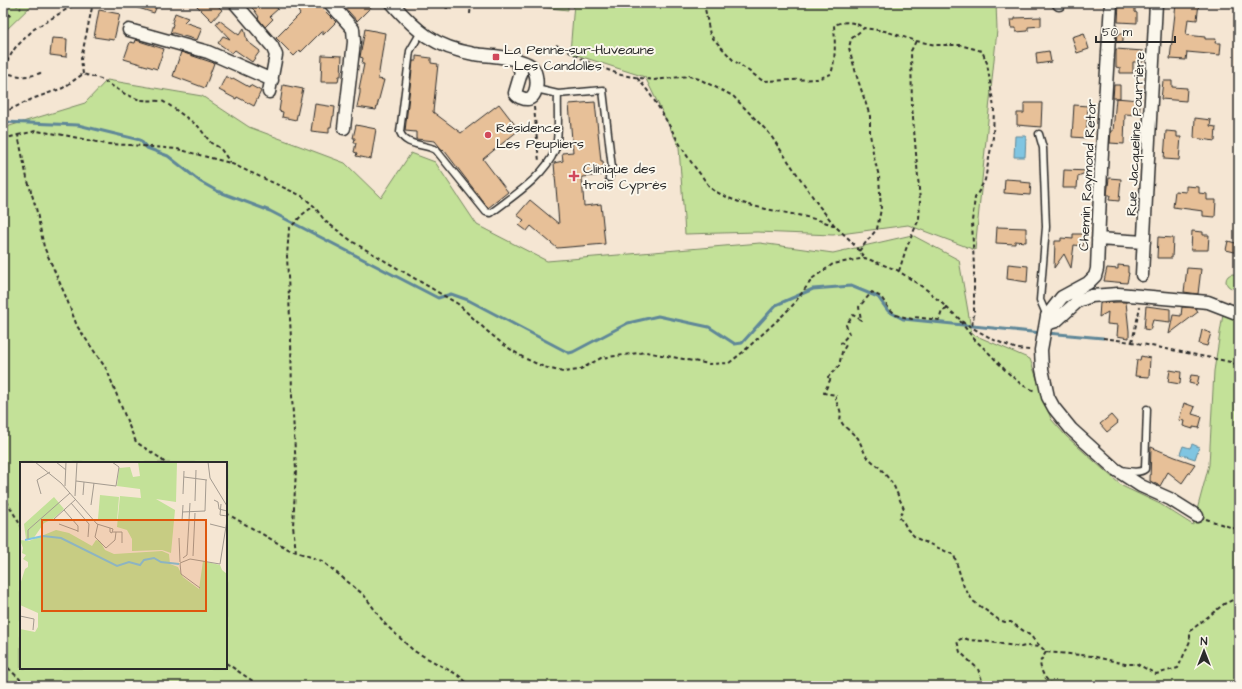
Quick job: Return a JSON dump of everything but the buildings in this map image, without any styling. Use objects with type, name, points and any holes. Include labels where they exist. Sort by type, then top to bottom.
[{"type":"street","points":[[235,3],[272,46],[276,55],[269,92]]},
{"type":"street","points":[[330,3],[353,29],[354,42],[344,128]]},
{"type":"street","points":[[392,3],[416,28],[433,41],[451,49],[516,60],[531,66],[534,69],[535,93],[530,99],[524,100],[516,96],[515,93],[521,73],[516,60]]},
{"type":"street","name":"Chemin Raymond Retor","points":[[1046,320],[1062,297],[1088,283],[1095,276],[1097,270],[1101,169],[1111,3]]},
{"type":"street","name":"Rue Jacqueline Pourrière","points":[[1142,275],[1156,3]]},
{"type":"street","points":[[129,30],[208,52],[272,80]]},
{"type":"street","points":[[1098,239],[1144,242]]},
{"type":"street","points":[[1197,516],[1170,499],[1141,486],[1115,469],[1071,429],[1054,408],[1048,397],[1042,369],[1042,350],[1046,320],[1056,321],[1078,301],[1091,296],[1118,294],[1208,302],[1239,314]]},
{"type":"lane","points":[[421,32],[410,51],[400,132],[403,138],[413,143],[430,146],[436,150],[486,212],[491,213],[539,175],[555,150],[557,140],[558,94]]},
{"type":"lane","points":[[535,93],[558,94],[603,90],[612,168],[609,178]]},
{"type":"lane","points":[[1039,134],[1043,148],[1046,227],[1040,300],[1046,320]]},
{"type":"lane","points":[[1115,469],[1136,472],[1145,469],[1147,409]]},
{"type":"path","points":[[15,3],[21,9]]},
{"type":"path","points":[[3,68],[15,48],[34,29],[77,3]]},
{"type":"path","points":[[83,74],[81,59],[93,3]]},
{"type":"path","points":[[432,3],[448,8]]},
{"type":"path","points":[[470,14],[471,3]]},
{"type":"path","points":[[540,3],[566,5]]},
{"type":"path","points":[[704,3],[710,35],[733,60],[763,81],[817,79],[831,74],[834,67],[835,52],[834,25],[841,23],[856,23],[864,28],[884,31],[916,41],[936,45],[960,45],[982,51],[987,63],[994,108],[993,137],[985,180],[975,198],[972,221],[974,269],[974,314],[972,328]]},
{"type":"path","points":[[3,8],[11,17]]},
{"type":"path","points":[[859,251],[877,229],[881,209],[881,187],[870,134],[870,116],[849,48],[851,39],[864,28]]},
{"type":"path","points":[[900,271],[906,248],[918,219],[920,201],[912,106],[911,51],[916,41]]},
{"type":"path","points":[[556,45],[590,63],[621,75],[654,80],[689,76],[699,79],[734,96],[769,133],[802,183],[836,227],[865,258],[900,271],[927,290],[957,317],[972,328],[994,340],[1017,349],[1042,350]]},
{"type":"path","points":[[3,72],[17,77],[34,76],[44,72]]},
{"type":"path","points":[[3,113],[32,99],[63,88],[83,74]]},
{"type":"path","points":[[83,74],[101,79],[125,94],[140,100],[162,101],[169,105],[198,126],[211,143],[220,148],[230,163]]},
{"type":"path","points":[[636,77],[648,90],[690,162],[713,190],[729,198],[770,211],[825,222],[836,227]]},
{"type":"path","points":[[535,93],[538,161],[540,165],[545,165]]},
{"type":"path","points":[[3,139],[36,131],[106,144],[177,149],[230,163],[302,196],[314,206],[325,220],[353,242],[458,304],[486,331],[504,345],[524,358],[544,367],[562,372],[579,370],[601,358],[646,352],[709,364],[729,363],[743,352],[793,305],[813,278],[833,264],[865,258]]},
{"type":"path","points":[[18,135],[44,247],[77,326],[107,370],[136,442],[164,462]]},
{"type":"path","points":[[296,552],[293,526],[296,470],[287,256],[289,230],[303,214],[314,206]]},
{"type":"path","points":[[948,309],[942,311],[940,320],[914,317],[912,319],[896,315],[881,297],[872,292],[859,306],[861,320],[853,315],[846,325],[848,334],[841,343],[846,345],[842,352],[839,366],[828,377],[831,378],[824,392],[836,395],[836,402],[842,413],[840,420],[844,426],[858,438],[866,456],[880,468],[894,484],[904,509],[899,517],[904,523],[906,529],[916,538],[954,555],[964,587],[973,601],[999,620],[1011,622],[1018,626],[1031,636],[1046,652],[1092,656],[1125,664],[1137,664],[1156,674],[1178,668],[1190,641],[1190,631],[1217,609],[1239,597]]},
{"type":"path","points":[[1132,342],[1142,297]]},
{"type":"path","points":[[957,317],[974,339],[1006,371],[1022,385],[1048,397]]},
{"type":"path","points":[[1103,338],[1132,342],[1232,362],[1239,366]]},
{"type":"path","points":[[3,495],[20,524]]},
{"type":"path","points":[[227,514],[288,549],[322,561],[364,595],[385,624],[414,651],[458,675],[471,686]]},
{"type":"path","points":[[1197,516],[1239,530]]},
{"type":"path","points":[[984,686],[978,669],[960,652],[958,641],[963,638],[1021,647],[1041,647]]},
{"type":"path","points":[[1046,652],[1040,662],[1041,671],[1046,679],[1054,686]]},
{"type":"path","points":[[3,663],[27,686]]},
{"type":"path","points":[[227,664],[260,686]]},
{"type":"green space","points":[[3,3],[34,3],[3,33]]},
{"type":"green space","points":[[504,3],[568,3],[568,10]]},
{"type":"green space","points":[[574,3],[996,3],[997,30],[975,250],[908,225],[833,235],[757,232],[685,234],[679,147],[675,138],[645,77],[570,53]]},
{"type":"green space","points":[[107,80],[202,96],[249,127],[345,163],[381,198],[411,153],[435,162],[477,225],[547,261],[760,243],[833,253],[912,235],[959,260],[972,334],[1030,359],[1051,419],[1066,436],[1122,486],[1160,504],[1193,525],[1209,465],[1214,371],[1223,314],[1239,320],[1239,686],[3,686],[3,128],[85,103]]},
{"type":"green space","points":[[1233,274],[1238,276],[1240,281],[1238,286],[1233,288],[1228,286],[1226,281],[1228,276]]},
{"type":"water","points":[[1015,136],[1026,136],[1025,157],[1014,157]]},
{"type":"water","points":[[1192,444],[1199,447],[1195,459],[1180,454],[1183,446],[1190,448]]},
{"type":"waterway","points":[[3,122],[78,125],[140,140],[147,148],[168,156],[201,182],[217,191],[270,211],[438,298],[451,294],[468,300],[569,353],[628,323],[658,316],[709,327],[735,344],[742,343],[776,305],[813,289],[851,286],[878,297],[888,311],[903,319],[1042,333]]},
{"type":"waterway","points":[[1047,333],[1103,338]]},
{"type":"place","name":"La Penne-sur-Huveaune - Les Candolles","points":[[496,57]]},
{"type":"place","name":"Résidence Les Peupliers","points":[[488,135]]},
{"type":"place","name":"Clinique des trois Cyprès","points":[[574,176]]}]
